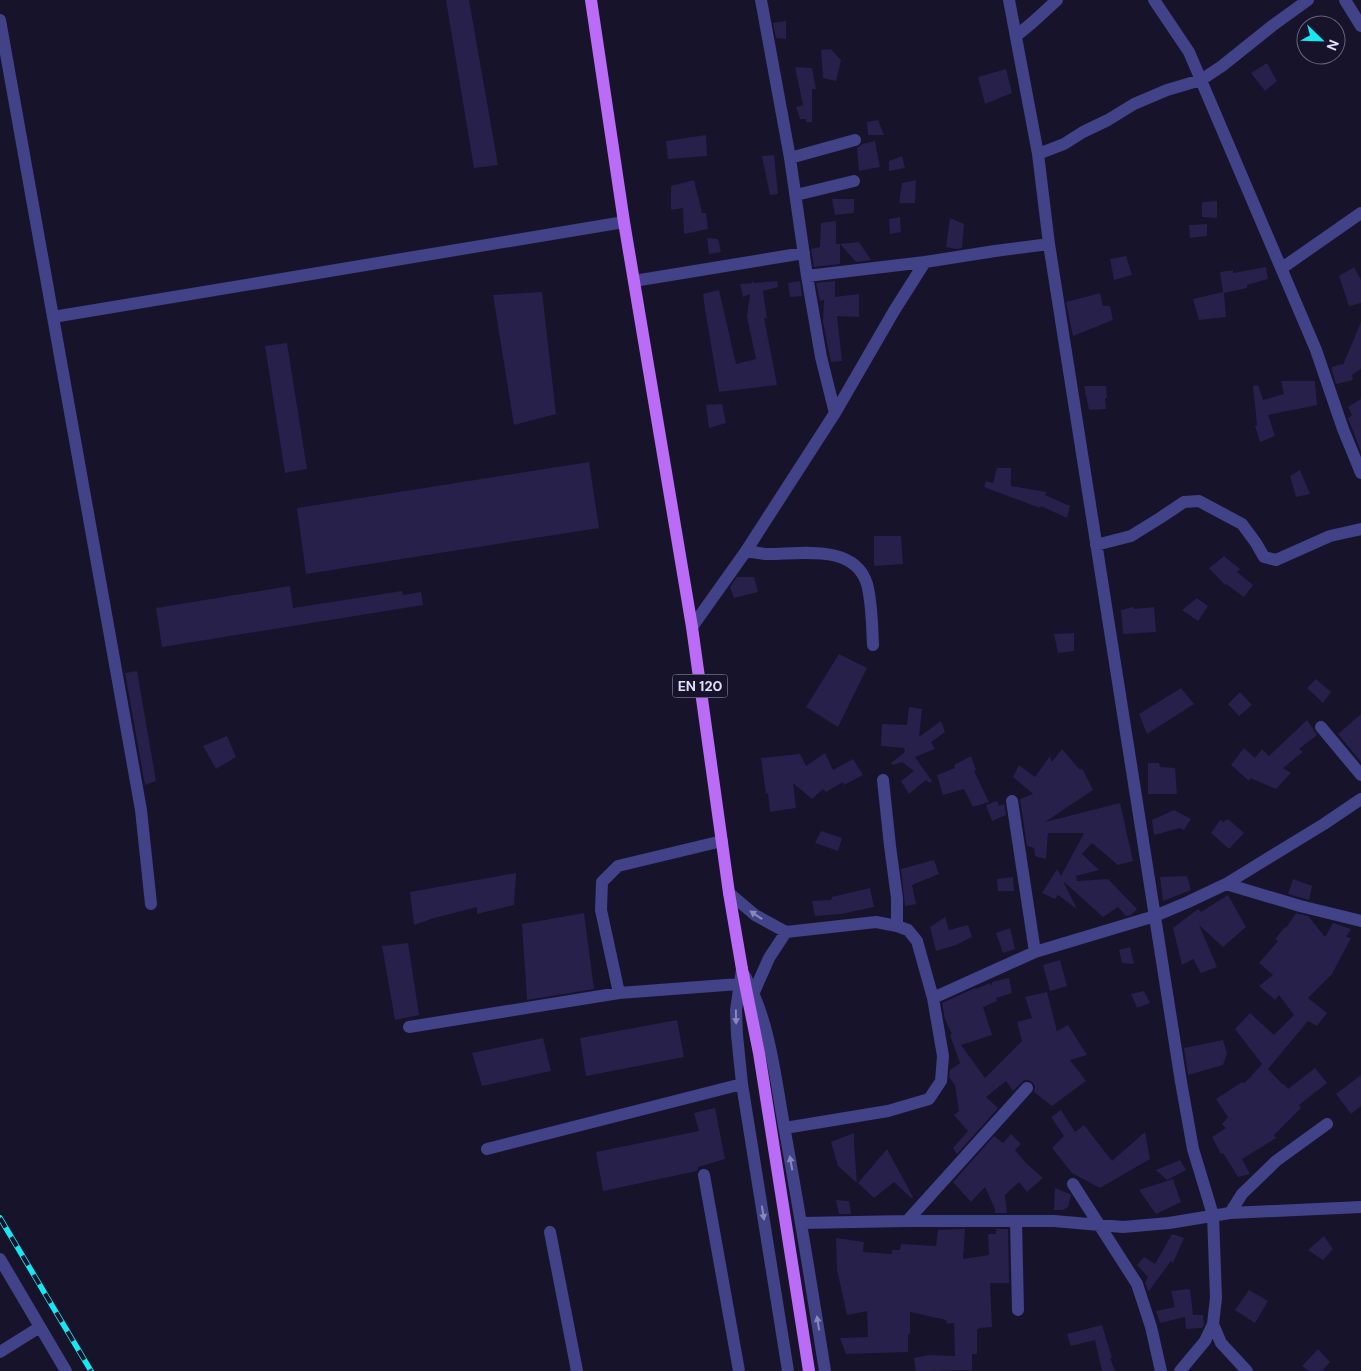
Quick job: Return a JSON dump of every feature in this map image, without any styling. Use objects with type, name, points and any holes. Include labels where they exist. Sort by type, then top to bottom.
[{"type":"main road","name":"EN 120","points":[[592,0],[624,222],[692,627],[729,893],[759,1053],[810,1371]]},
{"type":"street","points":[[762,0],[790,158],[821,357],[834,413]]},
{"type":"street","points":[[1009,0],[1038,154],[1049,244],[1181,1082],[1194,1149],[1213,1215],[1216,1298],[1213,1324],[1204,1341],[1180,1371]]},
{"type":"street","points":[[1016,36],[1057,0]]},
{"type":"street","points":[[1154,0],[1190,52],[1316,350],[1343,429],[1361,473]]},
{"type":"street","points":[[1038,154],[1064,144],[1134,104],[1167,90],[1202,80],[1308,0]]},
{"type":"street","points":[[1346,0],[1361,26]]},
{"type":"street","points":[[0,20],[141,810],[151,904]]},
{"type":"street","points":[[790,158],[855,140]]},
{"type":"street","points":[[796,195],[854,181]]},
{"type":"street","points":[[1282,268],[1361,214]]},
{"type":"street","points":[[53,317],[624,222]]},
{"type":"street","points":[[807,276],[925,262],[1049,244]]},
{"type":"street","points":[[634,281],[804,253]]},
{"type":"street","points":[[692,627],[746,551],[834,413],[925,262]]},
{"type":"street","points":[[1096,545],[1131,536],[1184,502],[1199,501],[1242,524],[1256,542],[1264,557],[1276,560],[1330,536],[1361,529]]},
{"type":"street","points":[[746,551],[764,554],[829,554],[846,559],[860,570],[866,583],[871,606],[873,644]]},
{"type":"street","points":[[1321,727],[1361,775]]},
{"type":"street","points":[[883,780],[898,898],[897,926]]},
{"type":"street","points":[[933,998],[1035,952],[1154,916],[1188,902],[1226,884],[1361,799]]},
{"type":"street","points":[[1012,801],[1035,952]]},
{"type":"street","points":[[619,993],[601,910],[602,882],[618,866],[722,841]]},
{"type":"street","points":[[1226,884],[1300,906],[1361,921]]},
{"type":"street","points":[[729,893],[755,915],[786,932],[876,922],[908,930],[917,941],[933,998],[943,1056],[941,1081],[929,1099],[888,1111],[785,1128]]},
{"type":"street","points":[[754,992],[769,958],[786,932]]},
{"type":"street","points":[[742,969],[736,1019],[742,1084],[788,1371]]},
{"type":"street","points":[[742,969],[754,992],[768,1037],[802,1223],[826,1371]]},
{"type":"street","points":[[409,1027],[619,993],[739,984]]},
{"type":"street","points":[[487,1149],[742,1084]]},
{"type":"street","points":[[907,1221],[1026,1088]]},
{"type":"street","points":[[1230,1213],[1242,1194],[1276,1161],[1327,1124]]},
{"type":"street","points":[[704,1175],[739,1371]]},
{"type":"street","points":[[1073,1184],[1137,1284],[1151,1327],[1161,1371]]},
{"type":"street","points":[[802,1223],[1016,1220],[1123,1227],[1169,1223],[1230,1213],[1361,1207]]},
{"type":"street","points":[[1016,1220],[1018,1310]]},
{"type":"street","points":[[550,1232],[577,1371]]},
{"type":"street","points":[[0,1259],[66,1371]]},
{"type":"street","points":[[1213,1324],[1220,1342],[1247,1371]]},
{"type":"street","points":[[0,1352],[40,1327]]},
{"type":"building","points":[[446,0],[469,0],[498,165],[474,168]]},
{"type":"building","points":[[786,21],[786,39],[776,38],[773,23]]},
{"type":"building","points":[[831,49],[841,60],[836,81],[823,78],[821,50]]},
{"type":"building","points":[[1267,63],[1277,81],[1265,91],[1251,73]]},
{"type":"building","points":[[795,67],[812,68],[816,89],[812,89],[812,122],[800,119],[796,107],[803,105]]},
{"type":"building","points":[[1006,69],[1012,93],[985,104],[978,77]]},
{"type":"building","points":[[878,120],[884,135],[868,135],[867,122]]},
{"type":"building","points":[[706,135],[707,156],[668,159],[666,141]]},
{"type":"building","points":[[875,141],[880,167],[859,171],[857,148],[862,144]]},
{"type":"building","points":[[774,155],[778,194],[770,195],[762,156]]},
{"type":"building","points":[[902,156],[905,168],[889,171],[889,161]]},
{"type":"building","points":[[694,180],[702,213],[706,213],[708,229],[684,234],[683,208],[671,210],[671,186]]},
{"type":"building","points":[[916,180],[915,203],[899,203],[902,183]]},
{"type":"building","points":[[832,199],[854,199],[854,213],[835,215]]},
{"type":"building","points":[[1217,201],[1217,218],[1202,217],[1202,202]]},
{"type":"building","points":[[900,217],[901,232],[890,234],[889,219]]},
{"type":"building","points":[[950,218],[964,224],[962,248],[946,247]]},
{"type":"building","points":[[836,221],[836,244],[840,244],[840,264],[814,267],[811,249],[820,247],[821,223]]},
{"type":"building","points":[[1207,224],[1207,236],[1190,238],[1189,225]]},
{"type":"building","points":[[707,238],[718,239],[721,252],[709,254]]},
{"type":"building","points":[[859,242],[871,260],[856,262],[840,244]]},
{"type":"building","points":[[1126,256],[1132,275],[1114,280],[1110,259]]},
{"type":"building","points":[[1266,267],[1268,279],[1247,285],[1247,288],[1224,293],[1226,317],[1199,320],[1193,299],[1223,292],[1220,272],[1233,270],[1233,273]]},
{"type":"building","points":[[1354,267],[1361,280],[1361,303],[1349,306],[1339,276]]},
{"type":"building","points":[[752,281],[754,283],[777,281],[778,287],[763,291],[767,318],[764,318],[777,385],[719,392],[703,294],[719,290],[736,364],[756,359],[747,317],[750,294],[743,297],[740,284],[752,283]]},
{"type":"building","points":[[800,281],[802,296],[790,297],[788,283]]},
{"type":"building","points":[[835,281],[835,297],[859,294],[859,317],[837,316],[842,361],[831,362],[823,322],[824,300],[820,301],[816,283]]},
{"type":"building","points":[[542,292],[556,414],[514,425],[493,295]]},
{"type":"building","points":[[1100,293],[1103,306],[1110,306],[1113,320],[1073,336],[1066,302]]},
{"type":"building","points":[[1361,322],[1361,369],[1352,375],[1353,380],[1336,384],[1332,367],[1343,365]]},
{"type":"building","points":[[287,343],[307,469],[285,473],[265,346]]},
{"type":"building","points":[[1281,381],[1315,381],[1317,405],[1268,415],[1275,436],[1260,442],[1255,426],[1257,425],[1253,386],[1258,385],[1263,400],[1284,394]]},
{"type":"building","points":[[1084,386],[1106,386],[1106,409],[1089,410]]},
{"type":"building","points":[[1361,399],[1361,452],[1348,418],[1352,415],[1348,407]]},
{"type":"building","points":[[722,404],[726,423],[709,428],[706,405]]},
{"type":"building","points":[[589,462],[599,528],[306,574],[297,508]]},
{"type":"building","points":[[997,468],[1011,468],[1011,486],[1047,492],[1045,495],[1070,506],[1067,518],[1041,506],[1040,508],[984,487],[986,481],[993,483]]},
{"type":"building","points":[[1300,470],[1310,494],[1296,497],[1290,476]]},
{"type":"building","points":[[874,536],[901,536],[903,564],[874,566]]},
{"type":"building","points":[[1224,556],[1240,569],[1237,572],[1253,585],[1244,597],[1225,585],[1209,568]]},
{"type":"building","points":[[737,577],[754,577],[758,592],[734,598],[730,587]]},
{"type":"building","points":[[290,586],[293,608],[402,591],[403,595],[421,592],[423,605],[162,647],[156,608]]},
{"type":"building","points":[[1197,598],[1208,606],[1198,621],[1182,610]]},
{"type":"building","points":[[1134,607],[1134,609],[1154,607],[1156,632],[1123,634],[1121,610]]},
{"type":"building","points":[[1074,633],[1074,651],[1058,653],[1054,634]]},
{"type":"building","points":[[839,654],[867,668],[838,727],[806,707]]},
{"type":"building","points":[[137,671],[156,781],[145,785],[125,673]]},
{"type":"building","points":[[1316,679],[1331,692],[1323,703],[1307,688]]},
{"type":"building","points":[[1181,688],[1194,704],[1147,734],[1139,714]]},
{"type":"building","points":[[1240,692],[1252,705],[1239,716],[1228,704]]},
{"type":"building","points":[[909,707],[922,709],[919,737],[941,721],[945,732],[931,742],[935,749],[915,757],[932,781],[930,783],[926,780],[909,794],[901,781],[914,771],[902,762],[893,765],[891,763],[905,752],[904,748],[881,746],[882,724],[907,725]]},
{"type":"building","points":[[1361,714],[1361,762],[1338,734]]},
{"type":"building","points":[[1307,720],[1317,735],[1299,749],[1303,752],[1283,768],[1291,773],[1276,789],[1250,778],[1249,781],[1231,765],[1244,748],[1255,758],[1262,749],[1269,756]]},
{"type":"building","points":[[227,736],[236,757],[216,769],[203,746]]},
{"type":"building","points":[[1062,749],[1080,770],[1082,768],[1093,790],[1045,822],[1120,803],[1133,861],[1118,865],[1092,843],[1082,854],[1099,870],[1076,876],[1077,881],[1108,879],[1137,909],[1131,915],[1126,916],[1118,907],[1103,917],[1063,881],[1077,909],[1058,895],[1055,899],[1042,893],[1057,869],[1061,876],[1084,833],[1048,833],[1046,859],[1035,856],[1034,848],[1027,846],[1020,799],[1033,794],[1013,777],[1019,765],[1035,777],[1050,756],[1052,762]]},
{"type":"building","points":[[825,753],[833,770],[853,759],[863,775],[844,785],[843,782],[826,792],[823,789],[812,799],[793,783],[796,808],[770,812],[761,758],[800,754],[806,766]]},
{"type":"building","points":[[971,756],[976,770],[974,771],[989,802],[973,807],[964,789],[943,795],[937,775],[955,768],[954,765]]},
{"type":"building","points":[[1148,763],[1159,763],[1160,767],[1175,768],[1177,794],[1148,794]]},
{"type":"building","points":[[997,801],[999,806],[1004,804],[1006,815],[992,821],[986,805]]},
{"type":"building","points":[[1174,810],[1191,819],[1184,830],[1180,828],[1154,835],[1152,820]]},
{"type":"building","points":[[1228,819],[1244,833],[1229,849],[1211,833],[1220,820],[1223,822]]},
{"type":"building","points":[[821,831],[842,838],[838,851],[815,843]]},
{"type":"building","points":[[934,860],[939,874],[912,885],[916,904],[905,906],[901,869]]},
{"type":"building","points":[[516,873],[514,905],[477,914],[477,907],[414,925],[410,892]]},
{"type":"building","points":[[1187,876],[1191,890],[1163,901],[1160,877]]},
{"type":"building","points":[[1013,877],[1014,891],[998,891],[997,879]]},
{"type":"building","points":[[1293,879],[1312,886],[1309,900],[1288,894]]},
{"type":"building","points":[[870,888],[874,907],[841,914],[815,916],[812,901],[831,900],[832,897]]},
{"type":"building","points":[[1228,895],[1246,927],[1223,947],[1199,925],[1217,967],[1201,973],[1193,959],[1182,965],[1173,928],[1198,909],[1201,912]]},
{"type":"building","points":[[584,913],[594,989],[527,1000],[522,924]]},
{"type":"building","points":[[1296,913],[1308,916],[1325,937],[1333,923],[1351,929],[1346,937],[1351,938],[1332,974],[1308,998],[1327,1013],[1317,1026],[1308,1021],[1268,1069],[1288,1089],[1315,1068],[1327,1083],[1299,1105],[1301,1108],[1274,1135],[1276,1138],[1242,1159],[1250,1174],[1238,1177],[1223,1153],[1221,1154],[1212,1137],[1226,1128],[1222,1124],[1228,1117],[1216,1099],[1242,1082],[1244,1083],[1262,1064],[1235,1029],[1250,1013],[1274,1035],[1294,1015],[1279,995],[1275,1000],[1259,986],[1273,975],[1259,963],[1278,941],[1275,939],[1286,928]]},
{"type":"building","points":[[945,917],[949,930],[968,925],[972,937],[956,945],[936,951],[930,927]]},
{"type":"building","points":[[1010,928],[1015,949],[1003,953],[996,933]]},
{"type":"building","points":[[408,943],[419,1015],[395,1020],[382,946]]},
{"type":"building","points":[[1130,947],[1134,964],[1122,963],[1119,950]]},
{"type":"building","points":[[1060,960],[1067,986],[1050,991],[1043,965]]},
{"type":"building","points":[[1009,978],[1012,993],[996,998],[997,1001],[983,1007],[992,1035],[961,1045],[985,1078],[1022,1041],[1017,1022],[1032,1018],[1025,997],[1047,992],[1057,1031],[1068,1025],[1087,1055],[1070,1060],[1086,1081],[1052,1106],[1034,1092],[1035,1086],[1032,1082],[1024,1080],[1013,1091],[1006,1081],[986,1097],[998,1108],[957,1154],[953,1148],[968,1131],[954,1115],[959,1111],[955,1085],[949,1077],[950,1070],[960,1063],[950,1035],[952,1034],[945,1019],[942,1003],[975,988],[990,983],[992,986],[992,982]]},
{"type":"building","points":[[1144,991],[1150,1003],[1137,1008],[1131,994]]},
{"type":"building","points":[[677,1020],[684,1057],[586,1076],[580,1038]]},
{"type":"building","points":[[543,1038],[551,1071],[482,1086],[472,1053]]},
{"type":"building","points":[[1223,1040],[1227,1054],[1223,1065],[1188,1075],[1184,1048]]},
{"type":"building","points":[[1361,1075],[1361,1106],[1351,1114],[1336,1094]]},
{"type":"building","points":[[715,1108],[725,1159],[698,1167],[697,1171],[603,1191],[596,1152],[699,1131],[694,1113]]},
{"type":"building","points":[[1061,1110],[1075,1132],[1084,1125],[1112,1161],[1145,1132],[1150,1159],[1100,1188],[1072,1173],[1052,1148],[1064,1136],[1051,1117]]},
{"type":"building","points":[[854,1133],[857,1183],[838,1166],[831,1142]]},
{"type":"building","points":[[1011,1134],[1021,1144],[1015,1150],[1043,1178],[1027,1192],[1019,1182],[1005,1195],[1007,1213],[995,1213],[985,1187],[971,1202],[953,1182],[994,1136],[1003,1143]]},
{"type":"building","points":[[887,1149],[913,1197],[911,1198],[894,1182],[874,1198],[858,1183]]},
{"type":"building","points":[[1180,1160],[1186,1170],[1167,1180],[1156,1170]]},
{"type":"building","points":[[1173,1179],[1181,1202],[1156,1214],[1139,1190]]},
{"type":"building","points":[[1055,1188],[1071,1195],[1068,1207],[1063,1210],[1054,1210]]},
{"type":"building","points":[[836,1200],[849,1201],[851,1214],[839,1214]]},
{"type":"building","points":[[965,1229],[963,1259],[989,1255],[988,1234],[996,1234],[996,1229],[1008,1229],[1009,1283],[990,1283],[992,1327],[977,1329],[977,1354],[972,1354],[972,1370],[916,1371],[914,1358],[929,1355],[955,1356],[954,1323],[947,1324],[946,1320],[910,1312],[908,1352],[846,1354],[840,1338],[868,1337],[867,1311],[847,1315],[837,1270],[836,1238],[864,1242],[863,1252],[892,1254],[892,1250],[900,1250],[901,1244],[936,1246],[938,1230]]},
{"type":"building","points":[[1172,1234],[1184,1238],[1173,1263],[1171,1261],[1149,1291],[1145,1283],[1148,1277],[1137,1265],[1144,1257],[1155,1264]]},
{"type":"building","points":[[1324,1236],[1333,1249],[1323,1260],[1308,1250]]},
{"type":"building","points":[[1190,1289],[1193,1315],[1203,1315],[1204,1325],[1202,1328],[1186,1329],[1185,1317],[1160,1323],[1156,1311],[1175,1307],[1171,1291]]},
{"type":"building","points":[[1249,1290],[1268,1301],[1255,1323],[1235,1310]]},
{"type":"building","points":[[1102,1325],[1115,1371],[1102,1371],[1095,1340],[1071,1346],[1067,1334]]},
{"type":"building","points":[[1318,1349],[1330,1362],[1322,1371],[1309,1371],[1302,1366]]},
{"type":"railway","points":[[0,1218],[91,1371]]}]
